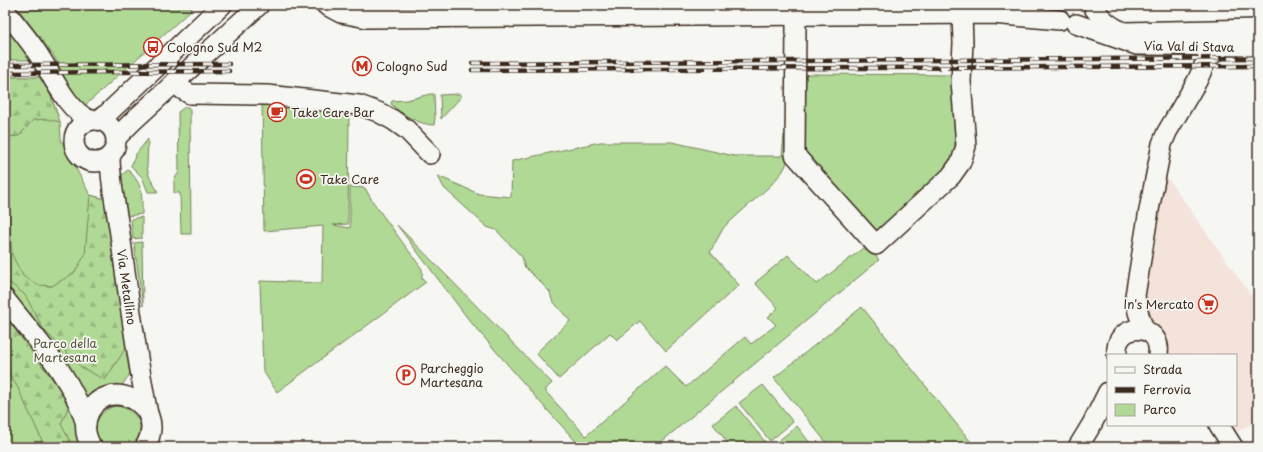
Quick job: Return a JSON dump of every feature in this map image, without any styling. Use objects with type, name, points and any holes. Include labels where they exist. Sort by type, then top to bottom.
[{"type":"street","points":[[222,5],[114,108],[94,120],[84,122],[79,126],[74,137],[74,144],[81,157],[88,161],[99,162],[113,147],[124,129],[259,5]]},
{"type":"street","points":[[326,5],[341,13],[367,18],[614,11],[795,15],[992,14],[1024,11],[1039,5]]},
{"type":"street","points":[[1063,17],[1086,21],[1091,15],[1094,7]]},
{"type":"street","name":"Via Val di Stava","points":[[1094,7],[1101,18],[1108,24],[1124,32],[1258,29]]},
{"type":"street","points":[[5,10],[37,52],[52,77],[77,112],[83,117],[106,123],[110,127],[113,147]]},
{"type":"street","points":[[795,15],[795,155],[876,245],[952,176],[961,162],[966,146],[961,81],[963,43],[962,14]]},
{"type":"street","name":"Via Val di Stava","points":[[992,14],[1063,17],[1137,45],[1258,46]]},
{"type":"street","points":[[1136,331],[1138,312],[1135,296],[1149,210],[1162,144],[1167,132],[1197,82],[1207,58],[1222,46]]},
{"type":"street","points":[[52,77],[74,137]]},
{"type":"street","points":[[175,82],[183,90],[190,94],[267,96],[358,105],[378,112],[393,120],[407,130],[430,154]]},
{"type":"street","name":"Via Metallino","points":[[113,147],[110,171],[148,431]]},
{"type":"street","name":"Via Metallino","points":[[88,161],[101,181],[116,213]]},
{"type":"street","points":[[5,299],[64,376],[77,399],[86,424]]},
{"type":"street","points":[[1117,354],[1116,349],[1118,342],[1122,336],[1136,331],[1150,333],[1155,338],[1161,352]]},
{"type":"street","points":[[64,376],[73,384],[89,393],[112,396],[122,388],[131,376],[137,361]]},
{"type":"street","points":[[1078,447],[1092,424],[1107,394]]},
{"type":"street","points":[[92,447],[86,435],[86,424],[91,409],[99,401],[112,396],[120,395],[132,398],[141,404],[148,431],[163,447]]},
{"type":"street","points":[[1220,426],[1233,447]]},
{"type":"shaded area","points":[[1156,175],[1166,176],[1258,305],[1258,419],[1250,425],[1226,437],[1220,426],[1237,426],[1237,354],[1165,354],[1136,288]]},
{"type":"green space","points":[[191,7],[191,10],[80,110],[54,56],[19,10]]},
{"type":"green space","points":[[5,24],[33,60],[5,60]]},
{"type":"green space","points":[[802,75],[953,75],[954,156],[946,170],[873,235],[800,154]]},
{"type":"green space","name":"Parco della Martesana","points":[[5,77],[44,77],[60,122],[61,140],[90,195],[105,199],[114,275],[130,374],[115,395],[83,425],[93,447],[5,447]]},
{"type":"green space","points":[[5,77],[44,77],[60,122],[47,119],[33,120],[19,136],[6,137]]},
{"type":"green space","points":[[434,94],[434,125],[429,125],[411,118],[400,112],[391,104],[392,101],[407,100]]},
{"type":"green space","points":[[461,94],[461,97],[441,119],[440,95]]},
{"type":"green space","points":[[262,103],[349,111],[348,224],[333,225],[350,228],[350,187],[365,188],[373,202],[422,269],[422,278],[426,282],[277,392],[263,371],[260,281],[322,283],[323,226],[264,231]]},
{"type":"green space","points":[[185,107],[188,107],[190,110],[191,234],[181,234],[180,193],[174,193],[174,180],[179,172],[178,112]]},
{"type":"green space","points":[[784,135],[790,135],[790,156],[783,171],[771,185],[724,227],[710,252],[739,285],[666,351],[640,321],[617,340],[610,333],[559,379],[536,353],[570,321],[552,300],[550,292],[524,266],[522,257],[496,230],[487,227],[444,188],[438,176],[479,194],[511,197],[512,161],[600,142],[672,142],[734,156],[782,156]]},
{"type":"green space","points":[[148,139],[147,168],[149,176],[158,192],[148,192],[142,177],[131,166],[136,154]]},
{"type":"green space","points":[[5,163],[12,255],[23,276],[38,285],[52,286],[74,273],[85,255],[90,195],[105,199],[129,343],[105,380],[81,367],[44,330],[25,295],[5,279]]},
{"type":"green space","points":[[128,170],[137,180],[141,190],[142,214],[127,216],[118,178]]},
{"type":"green space","points":[[142,217],[142,238],[133,239],[131,219]]},
{"type":"green space","points":[[397,225],[552,383],[546,389],[546,392],[586,436],[665,366],[686,387],[745,337],[751,344],[776,325],[768,317],[778,308],[755,283],[788,255],[817,284],[867,245],[879,260],[655,447],[581,447],[469,320]]},
{"type":"green space","points":[[142,242],[143,306],[134,243]]},
{"type":"green space","points":[[862,307],[975,447],[830,447],[774,378]]},
{"type":"green space","points":[[5,316],[70,403],[61,424],[73,447],[45,447],[17,386],[5,368]]},
{"type":"green space","points":[[763,385],[793,422],[770,441],[739,403]]},
{"type":"green space","points":[[115,406],[131,411],[139,422],[139,435],[135,442],[128,447],[107,447],[101,442],[95,430],[98,418],[102,413]]},
{"type":"green space","points":[[736,406],[766,443],[761,447],[731,447],[713,424]]},
{"type":"green space","points":[[797,426],[813,447],[775,447],[773,445]]},
{"type":"railway","points":[[472,63],[1258,58]]},
{"type":"railway","points":[[5,65],[229,64]]},
{"type":"railway","points":[[472,70],[1258,66]]},
{"type":"railway","points":[[5,73],[229,71]]},
{"type":"place","name":"Cologno Sud M2","points":[[153,47]]},
{"type":"place","name":"Cologno Sud","points":[[362,66]]},
{"type":"place","name":"Take Care Bar","points":[[277,112]]},
{"type":"place","name":"Take Care","points":[[306,179]]},
{"type":"place","name":"In's Mercato","points":[[1208,304]]},
{"type":"place","name":"Parcheggio Martesana","points":[[406,375]]}]
